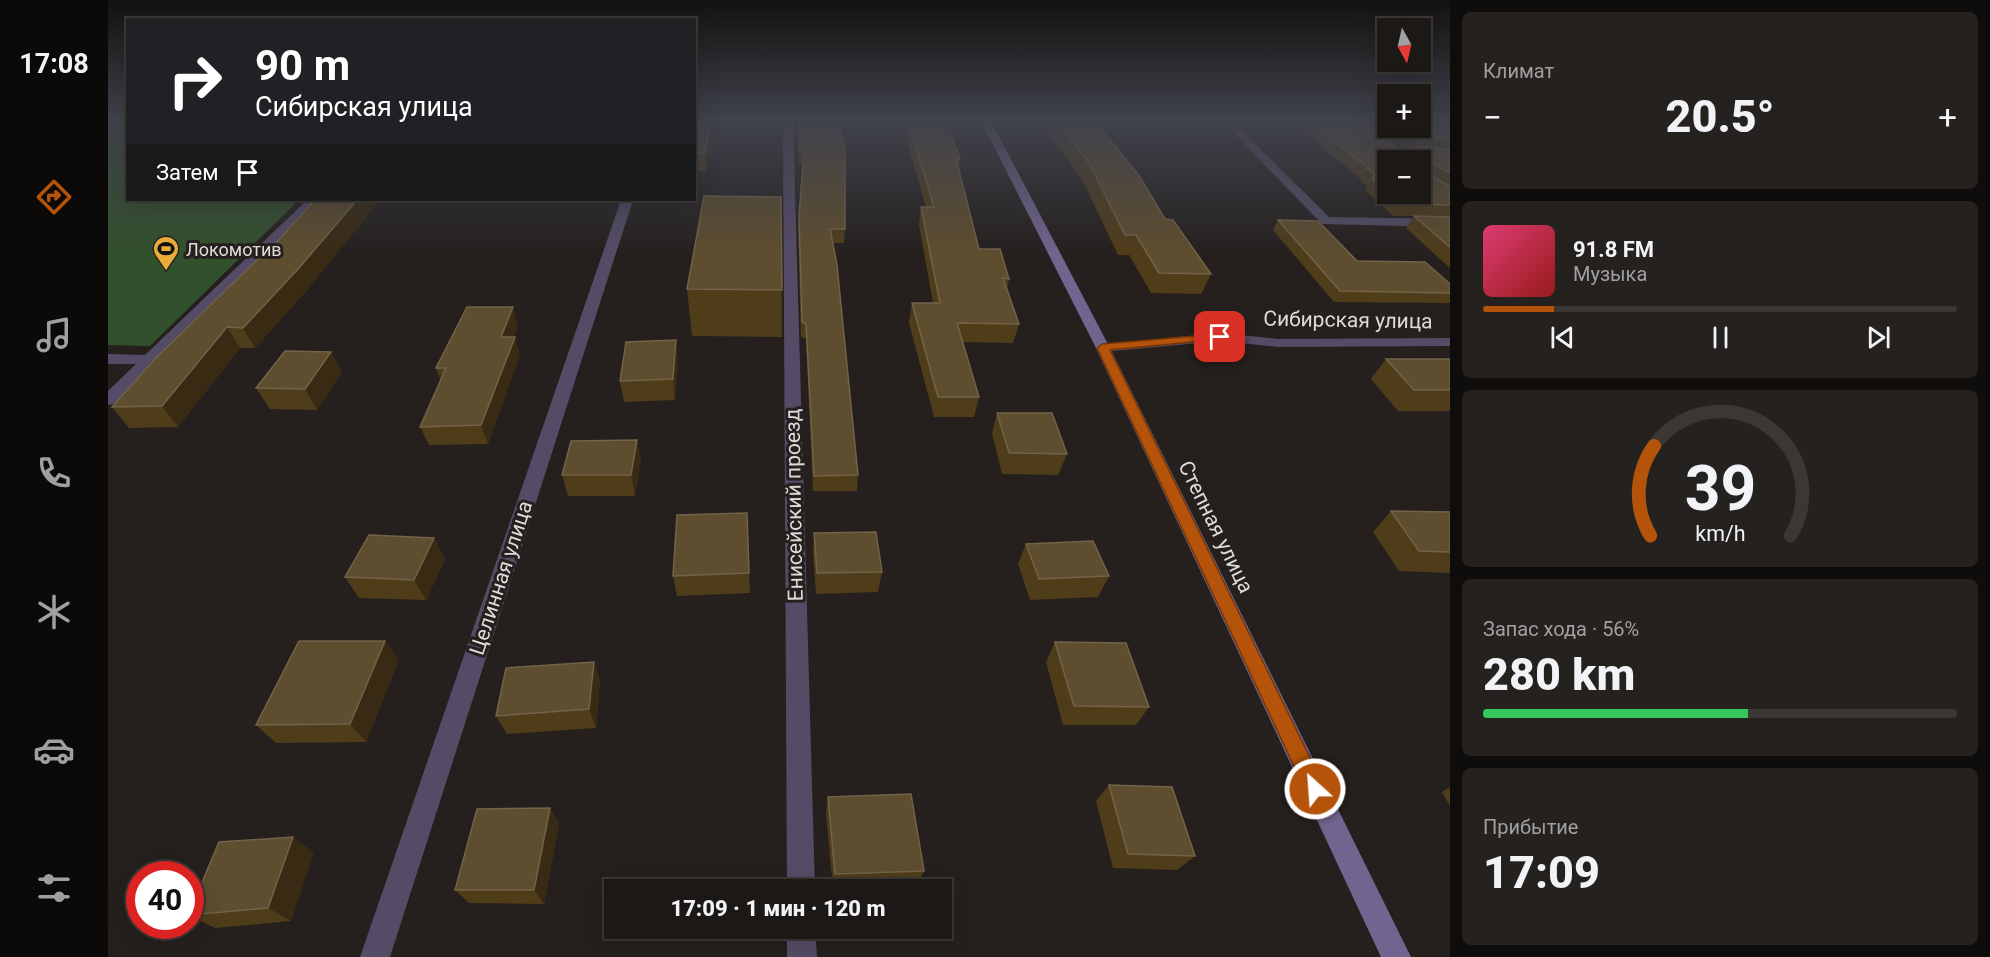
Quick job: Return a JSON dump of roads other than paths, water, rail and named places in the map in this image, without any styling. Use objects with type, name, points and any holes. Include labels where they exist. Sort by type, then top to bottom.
[{"type":"street","name":"Енисейский проезд","points":[[789,166],[801,879]]},
{"type":"street","name":"Степная улица","points":[[1009,166],[1102,348],[1396,957]]},
{"type":"street","points":[[1271,166],[1326,221],[1450,223]]},
{"type":"street","points":[[108,400],[312,201]]},
{"type":"street","name":"Целинная улица","points":[[375,957],[627,201]]},
{"type":"street","name":"Сибирская улица","points":[[1102,348],[1220,337],[1279,343],[1450,342]]},
{"type":"street","points":[[108,359],[148,360]]},
{"type":"street","points":[[801,939],[802,957]]},
{"type":"place","name":"Локомотив","points":[[166,272]]}]
